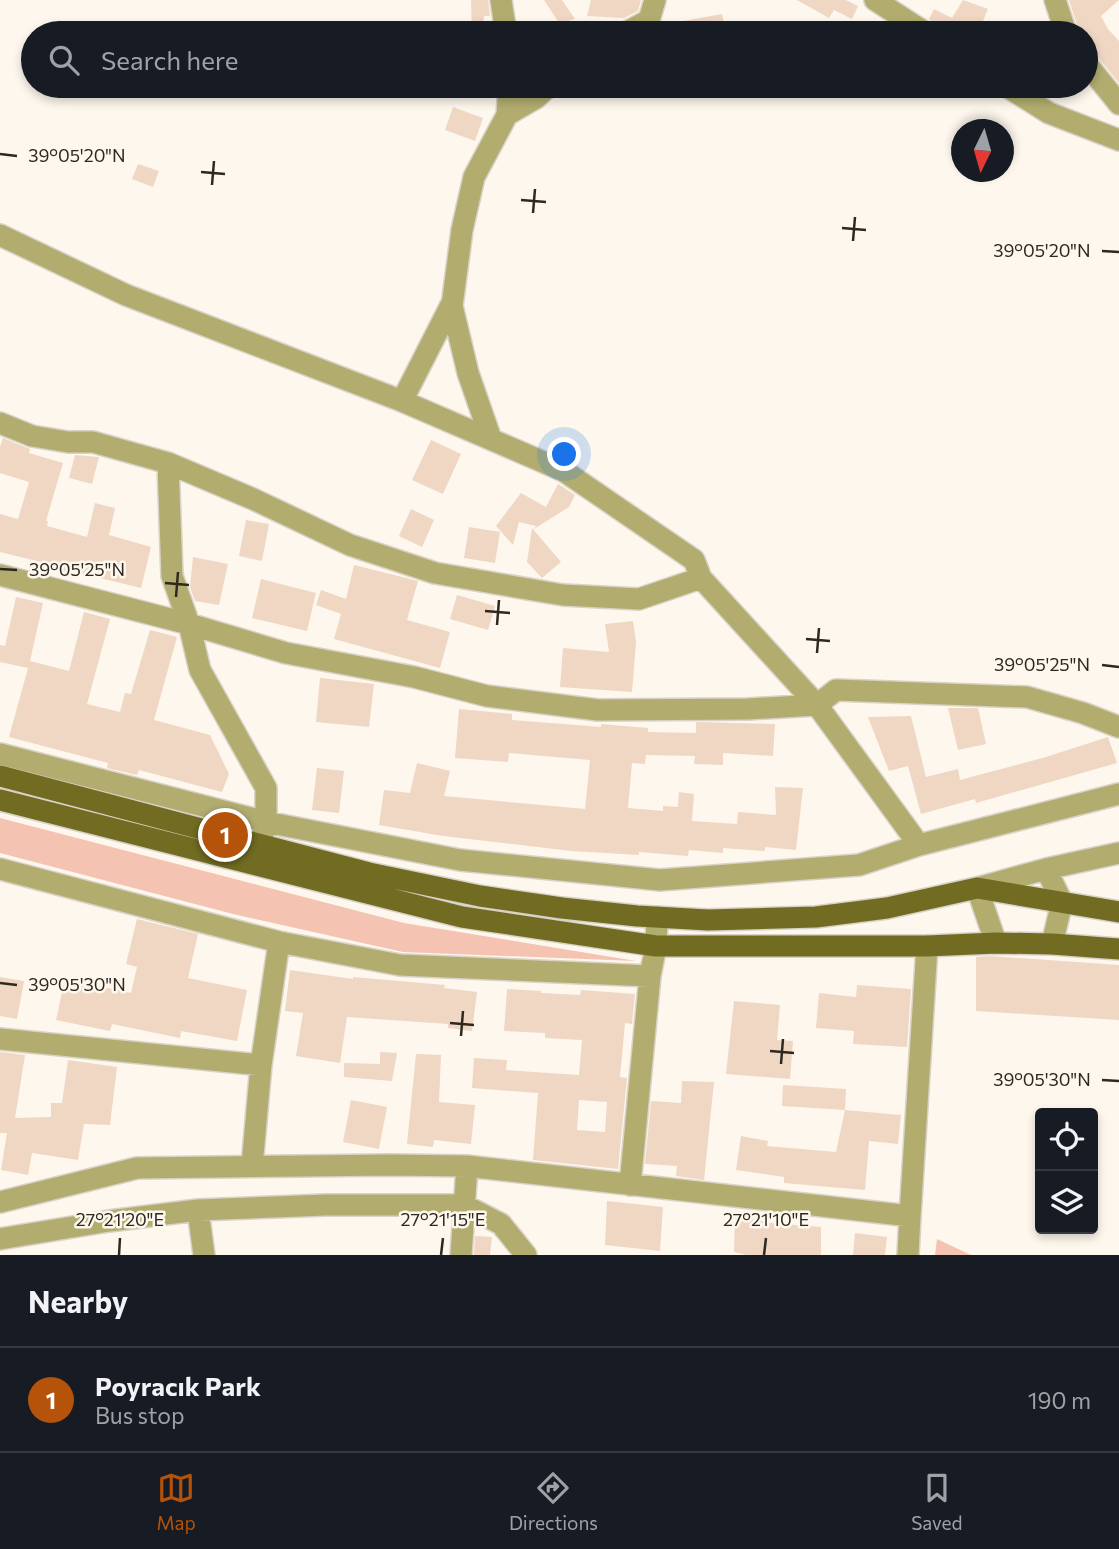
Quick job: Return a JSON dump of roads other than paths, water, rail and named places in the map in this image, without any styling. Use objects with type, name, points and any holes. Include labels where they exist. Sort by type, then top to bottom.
[{"type":"main road","points":[[0,776],[369,873],[480,896],[562,908],[708,920],[816,917],[887,908],[977,888],[1119,912]]},
{"type":"main road","points":[[0,800],[462,917],[656,946],[927,946],[996,943],[1119,949]]},
{"type":"street","points":[[501,0],[504,21]]},
{"type":"street","points":[[647,21],[655,0]]},
{"type":"street","points":[[875,0],[907,21]]},
{"type":"street","points":[[1055,0],[1062,21]]},
{"type":"street","points":[[1098,78],[1119,104]]},
{"type":"street","points":[[402,401],[452,303],[474,177],[507,115],[508,98]]},
{"type":"street","points":[[507,115],[536,98]]},
{"type":"street","points":[[1025,98],[1049,113],[1119,140]]},
{"type":"street","points":[[0,235],[126,295],[402,401],[564,471],[694,560],[701,578],[817,705],[919,845]]},
{"type":"street","points":[[452,303],[468,373],[491,439]]},
{"type":"street","points":[[0,423],[32,436],[68,442],[93,442],[169,463],[350,545],[435,573],[563,595],[639,599],[701,578]]},
{"type":"street","points":[[169,463],[172,576],[189,624],[200,670],[266,788],[266,822],[256,866]]},
{"type":"street","points":[[0,575],[189,624],[286,653],[414,677],[486,696],[598,710],[748,709],[817,705],[836,690],[1027,697],[1083,713],[1119,727]]},
{"type":"street","points":[[0,754],[33,765],[266,822],[460,860],[660,880],[859,865],[919,845],[1119,794]]},
{"type":"street","points":[[996,943],[977,888],[1119,853]]},
{"type":"street","points":[[0,869],[279,942],[400,965],[650,976]]},
{"type":"street","points":[[1046,869],[1062,902],[1052,944]]},
{"type":"street","points":[[630,1185],[657,917]]},
{"type":"street","points":[[252,1166],[261,1065],[279,942]]},
{"type":"street","points":[[908,1255],[927,946]]},
{"type":"street","points":[[0,1039],[261,1065]]},
{"type":"street","points":[[0,1202],[137,1168],[467,1166],[911,1216]]},
{"type":"street","points":[[461,1255],[467,1166]]},
{"type":"street","points":[[0,1240],[109,1221],[198,1210],[326,1205],[464,1205],[501,1224],[526,1255]]},
{"type":"street","points":[[198,1210],[204,1255]]},
{"type":"place","name":"Poyracık Park","points":[[225,835]]}]
